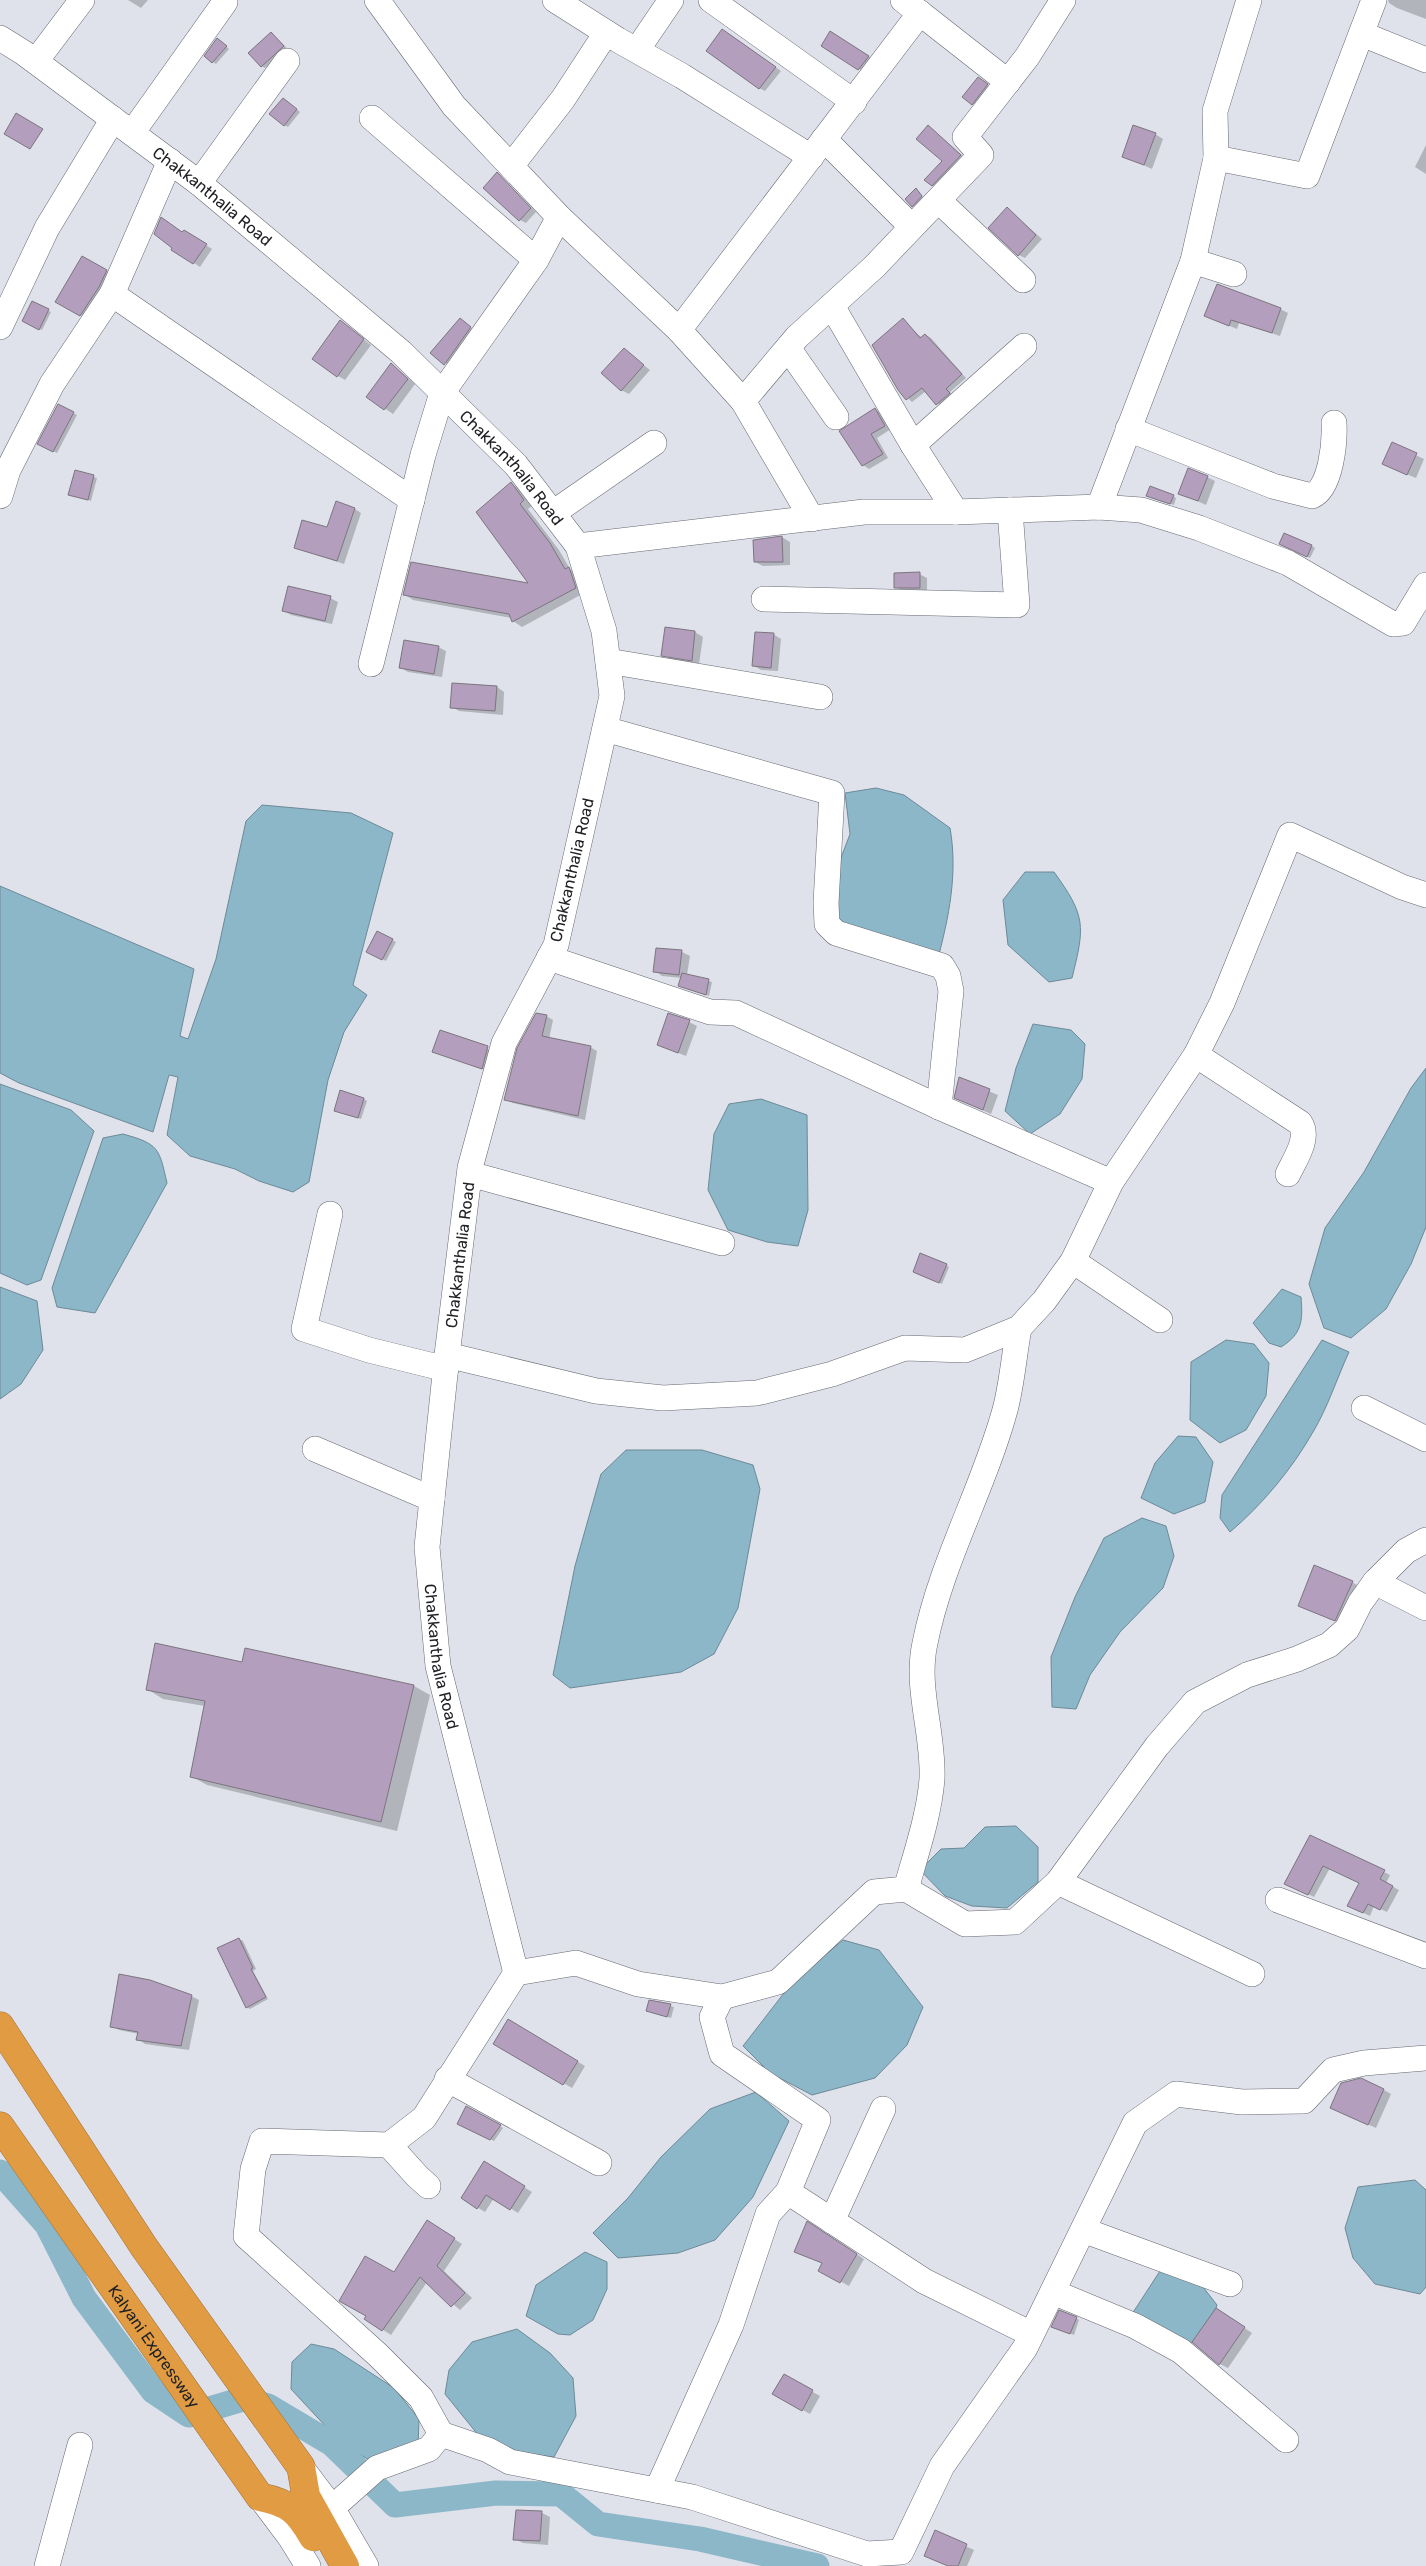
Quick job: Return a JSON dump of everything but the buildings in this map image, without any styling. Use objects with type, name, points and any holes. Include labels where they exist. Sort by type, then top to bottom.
[{"type":"highway","points":[[0,2026],[144,2246],[301,2467],[306,2496],[345,2566]]},
{"type":"highway","name":"Kalyani Expressway","points":[[0,2126],[260,2498]]},
{"type":"highway","points":[[260,2498],[281,2501],[298,2514],[317,2515]]},
{"type":"highway","points":[[317,2515],[329,2566]]},
{"type":"street","points":[[36,61],[82,0]]},
{"type":"street","points":[[377,0],[454,106],[559,217],[679,330],[743,401],[812,518]]},
{"type":"street","points":[[555,0],[606,33],[682,76],[817,148],[911,226]]},
{"type":"street","points":[[637,50],[671,0]]},
{"type":"street","points":[[711,0],[854,102]]},
{"type":"street","points":[[743,401],[788,348],[874,267],[911,226],[940,201],[981,155],[965,137],[1027,57],[1063,0]]},
{"type":"street","points":[[1098,506],[1193,261],[1216,158],[1215,111],[1249,0]]},
{"type":"street","points":[[1216,158],[1306,176],[1374,0]]},
{"type":"street","points":[[0,327],[47,228],[123,126],[225,2]]},
{"type":"street","points":[[679,330],[854,102],[912,6],[1008,82]]},
{"type":"street","points":[[511,166],[563,99],[606,33]]},
{"type":"street","points":[[1362,34],[1426,60]]},
{"type":"street","name":"Chakkanthalia Road","points":[[0,38],[36,61],[199,183],[401,352],[516,466],[578,546],[604,631],[612,696],[556,944],[504,1043],[470,1174],[446,1362],[427,1547],[438,1666],[516,1974]]},
{"type":"street","points":[[199,183],[287,61]]},
{"type":"street","points":[[372,118],[536,260]]},
{"type":"street","points":[[0,496],[8,470],[52,384],[112,294],[170,161]]},
{"type":"street","points":[[940,201],[1024,280]]},
{"type":"street","points":[[371,664],[412,500],[442,393],[536,260],[559,217]]},
{"type":"street","points":[[1193,261],[1234,274]]},
{"type":"street","points":[[112,294],[412,500]]},
{"type":"street","points":[[832,306],[913,445],[956,512]]},
{"type":"street","points":[[913,445],[1024,346]]},
{"type":"street","points":[[788,348],[836,417]]},
{"type":"street","points":[[1128,430],[1257,480],[1312,496],[1320,490],[1331,462],[1334,445],[1334,423]]},
{"type":"street","points":[[553,513],[654,443]]},
{"type":"street","points":[[578,546],[864,512],[956,512],[1098,506],[1141,510],[1199,528],[1288,563],[1393,624],[1403,623],[1426,585]]},
{"type":"street","points":[[764,600],[1017,604],[1010,510]]},
{"type":"street","points":[[608,661],[820,698]]},
{"type":"street","points":[[605,729],[832,793],[826,903],[827,924],[836,933],[942,966],[948,976],[951,991],[940,1107]]},
{"type":"street","points":[[330,1214],[304,1330],[369,1350],[446,1362],[596,1391],[663,1398],[757,1393],[832,1374],[905,1348],[965,1350],[1019,1328],[1044,1301],[1073,1261],[1111,1182],[1196,1054],[1222,1003],[1290,835],[1402,887],[1426,895]]},
{"type":"street","points":[[549,958],[710,1012],[736,1014],[1111,1182]]},
{"type":"street","points":[[1196,1054],[1300,1124],[1304,1130],[1304,1139],[1288,1174]]},
{"type":"street","points":[[470,1174],[722,1243]]},
{"type":"street","points":[[1073,1261],[1160,1320]]},
{"type":"street","points":[[906,1889],[922,1833],[932,1779],[930,1734],[922,1688],[924,1646],[937,1593],[1005,1410],[1019,1328]]},
{"type":"street","points":[[1364,1408],[1426,1439]]},
{"type":"street","points":[[315,1449],[432,1499]]},
{"type":"street","points":[[1426,1540],[1406,1551],[1376,1582],[1360,1603],[1347,1629],[1329,1645],[1297,1659],[1247,1674],[1195,1702],[1157,1746],[1058,1882],[1014,1922],[965,1924],[906,1889],[874,1892],[778,1982],[722,1997],[638,1984],[576,1963],[516,1974],[471,2048],[447,2079],[424,2118],[389,2145],[262,2141],[254,2169],[246,2236],[378,2355],[421,2398],[441,2434],[488,2450],[510,2462],[692,2497],[867,2554],[901,2552],[942,2466],[1025,2348],[1135,2123],[1176,2094],[1242,2102],[1304,2100],[1333,2070],[1364,2063],[1426,2058]]},
{"type":"street","points":[[1376,1582],[1426,1608]]},
{"type":"street","points":[[1058,1882],[1252,1974]]},
{"type":"street","points":[[1278,1900],[1426,1956]]},
{"type":"street","points":[[657,2490],[732,2325],[768,2214],[788,2192],[818,2120],[722,2054],[712,2017],[722,1997]]},
{"type":"street","points":[[447,2079],[599,2163]]},
{"type":"street","points":[[832,2221],[883,2109]]},
{"type":"street","points":[[389,2145],[416,2176],[428,2186]]},
{"type":"street","points":[[788,2192],[924,2281],[1031,2334]]},
{"type":"street","points":[[1083,2230],[1230,2284]]},
{"type":"street","points":[[1053,2292],[1135,2326],[1181,2352],[1286,2440]]},
{"type":"street","points":[[366,2566],[317,2515],[369,2475],[429,2449],[441,2434]]},
{"type":"street","points":[[47,2566],[80,2445]]},
{"type":"street","name":"Kalyani Expressway","points":[[260,2498],[290,2537],[308,2566]]},
{"type":"water","points":[[876,788],[904,795],[950,828],[953,878],[937,962],[849,933],[835,913],[836,871],[850,834],[845,793]]},
{"type":"water","points":[[262,805],[351,813],[393,833],[353,985],[367,995],[344,1032],[328,1080],[309,1182],[293,1192],[259,1181],[235,1169],[190,1156],[167,1135],[178,1077],[169,1075],[153,1132],[19,1083],[0,1073],[0,886],[194,969],[180,1036],[188,1039],[216,959],[246,821]]},
{"type":"water","points":[[1025,872],[1054,872],[1077,911],[1080,933],[1072,978],[1049,982],[1008,945],[1003,900]]},
{"type":"water","points":[[1033,1024],[1071,1030],[1085,1044],[1082,1079],[1060,1114],[1030,1134],[1005,1111],[1016,1068]]},
{"type":"water","points":[[1426,1068],[1426,1227],[1411,1264],[1386,1309],[1351,1338],[1324,1328],[1309,1284],[1325,1228],[1364,1172],[1411,1088]]},
{"type":"water","points":[[0,1084],[71,1110],[94,1131],[41,1280],[27,1285],[0,1273]]},
{"type":"water","points":[[761,1099],[807,1115],[808,1210],[798,1246],[767,1242],[728,1230],[708,1190],[714,1134],[729,1104]]},
{"type":"water","points":[[123,1134],[144,1141],[156,1149],[162,1162],[167,1183],[95,1313],[57,1307],[52,1288],[103,1138]]},
{"type":"water","points":[[0,1287],[37,1301],[43,1350],[21,1384],[0,1399]]},
{"type":"water","points":[[1282,1289],[1301,1297],[1302,1313],[1297,1332],[1281,1347],[1269,1343],[1253,1323]]},
{"type":"water","points":[[1226,1340],[1254,1344],[1269,1363],[1266,1396],[1246,1430],[1220,1443],[1190,1420],[1191,1362]]},
{"type":"water","points":[[1322,1340],[1349,1352],[1323,1413],[1305,1446],[1276,1486],[1230,1532],[1220,1518],[1222,1495]]},
{"type":"water","points":[[1178,1436],[1196,1437],[1213,1462],[1205,1502],[1174,1514],[1141,1498],[1155,1463]]},
{"type":"water","points":[[626,1450],[702,1450],[753,1465],[760,1489],[738,1608],[714,1654],[681,1672],[570,1688],[553,1675],[575,1566],[601,1474]]},
{"type":"water","points":[[1142,1518],[1166,1526],[1174,1556],[1163,1588],[1120,1632],[1090,1675],[1076,1709],[1052,1707],[1051,1657],[1075,1597],[1104,1538]]},
{"type":"water","points":[[1016,1826],[1038,1847],[1038,1882],[1007,1908],[972,1906],[945,1896],[920,1870],[941,1849],[964,1848],[985,1827]]},
{"type":"water","points":[[843,1940],[879,1950],[923,2007],[907,2045],[875,2078],[812,2095],[770,2073],[743,2046],[791,1984]]},
{"type":"water","points":[[756,2092],[789,2121],[753,2197],[715,2240],[678,2253],[618,2258],[593,2233],[628,2198],[661,2157],[710,2109]]},
{"type":"water","points":[[1415,2180],[1426,2190],[1426,2287],[1420,2294],[1375,2284],[1353,2258],[1345,2228],[1358,2187]]},
{"type":"water","points":[[585,2252],[607,2262],[607,2289],[593,2320],[570,2335],[558,2334],[526,2316],[536,2285]]},
{"type":"water","points":[[1160,2271],[1196,2278],[1217,2305],[1209,2329],[1184,2349],[1132,2314]]},
{"type":"water","points":[[517,2329],[550,2353],[573,2378],[576,2416],[554,2457],[522,2453],[479,2436],[445,2394],[449,2370],[472,2342]]},
{"type":"water","points":[[311,2344],[334,2349],[394,2388],[419,2419],[418,2446],[376,2464],[342,2444],[291,2389],[292,2362]]},
{"type":"waterway","points":[[0,2172],[47,2225],[84,2298],[153,2391],[189,2415],[243,2399],[268,2406],[332,2444],[395,2505],[496,2493],[561,2494],[598,2524],[700,2539],[817,2566]]}]
